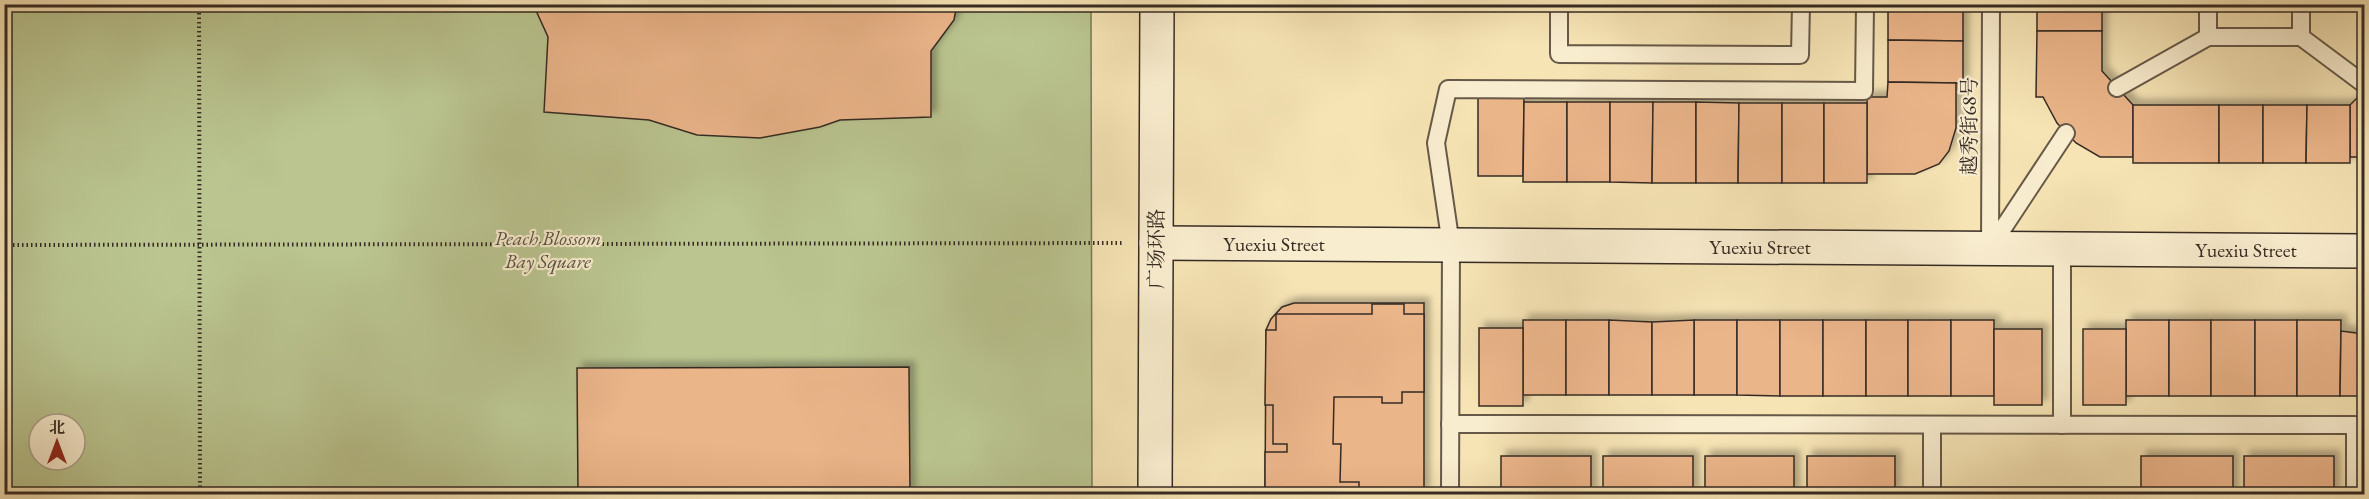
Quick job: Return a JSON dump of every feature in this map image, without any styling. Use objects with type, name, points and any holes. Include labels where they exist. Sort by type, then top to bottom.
[{"type":"street","name":"广场环路","points":[[1155,495],[1157,4]]},
{"type":"street","name":"Yuexiu Street","points":[[1156,243],[2364,251]]},
{"type":"lane","points":[[1559,4],[1559,54],[1800,55],[1801,4]]},
{"type":"lane","points":[[1450,495],[1451,245],[1436,143],[1448,89],[1864,91],[1864,4]]},
{"type":"lane","name":"越秀街68号","points":[[1989,248],[1991,4]]},
{"type":"lane","points":[[2208,4],[2208,37]]},
{"type":"lane","points":[[2301,4],[2301,37]]},
{"type":"lane","points":[[2117,88],[2208,37],[2301,37],[2364,84]]},
{"type":"lane","points":[[1989,248],[2066,133]]},
{"type":"lane","points":[[2062,249],[2062,425]]},
{"type":"lane","points":[[1450,424],[2355,425],[2355,495]]},
{"type":"lane","points":[[1932,425],[1932,495]]},
{"type":"path","points":[[199,4],[200,495]]},
{"type":"path","points":[[4,245],[1156,243]]},
{"type":"green space","name":"Peach Blossom Bay Square","points":[[4,5],[1091,5],[1092,494],[5,494]]},
{"type":"building","points":[[533,4],[957,4],[954,20],[931,51],[931,117],[840,120],[820,127],[760,138],[697,135],[649,120],[544,112],[548,37]]},
{"type":"building","points":[[1888,4],[1963,4],[1963,41],[1888,40]]},
{"type":"building","points":[[2037,4],[2102,4],[2102,31],[2037,31]]},
{"type":"building","points":[[2037,31],[2102,31],[2102,71],[2133,105],[2133,157],[2100,157],[2076,143],[2057,123],[2043,97],[2036,97]]},
{"type":"building","points":[[1888,40],[1963,41],[1963,83],[1888,82]]},
{"type":"building","points":[[1888,82],[1956,83],[1956,128],[1949,151],[1939,164],[1915,174],[1867,174],[1867,97],[1887,97]]},
{"type":"building","points":[[2364,91],[2364,157],[2350,157],[2350,105]]},
{"type":"building","points":[[1478,97],[1524,97],[1523,176],[1478,176]]},
{"type":"building","points":[[1524,102],[1567,102],[1567,182],[1523,182]]},
{"type":"building","points":[[1567,102],[1610,102],[1610,182],[1567,182]]},
{"type":"building","points":[[1610,102],[1653,102],[1652,183],[1610,182]]},
{"type":"building","points":[[1653,102],[1696,102],[1696,183],[1652,183]]},
{"type":"building","points":[[1696,102],[1739,103],[1738,183],[1696,183]]},
{"type":"building","points":[[1739,103],[1782,103],[1782,183],[1738,183]]},
{"type":"building","points":[[1782,103],[1824,103],[1824,183],[1782,183]]},
{"type":"building","points":[[1824,103],[1867,103],[1867,183],[1824,183]]},
{"type":"building","points":[[2133,105],[2219,105],[2219,163],[2133,163]]},
{"type":"building","points":[[2219,105],[2263,105],[2263,163],[2219,163]]},
{"type":"building","points":[[2263,105],[2307,105],[2306,163],[2263,163]]},
{"type":"building","points":[[2307,105],[2350,105],[2350,163],[2306,163]]},
{"type":"building","points":[[1294,303],[1424,303],[1424,494],[1265,494],[1266,330],[1271,319],[1282,307]]},
{"type":"building","points":[[1372,304],[1404,304],[1404,314],[1424,314],[1424,392],[1402,392],[1402,403],[1382,403],[1382,397],[1334,397],[1333,444],[1341,444],[1340,482],[1359,482],[1359,494],[1265,494],[1265,452],[1287,452],[1287,444],[1273,444],[1273,405],[1265,405],[1266,330],[1276,330],[1276,314],[1372,314]]},
{"type":"building","points":[[1523,320],[1566,320],[1566,395],[1523,395]]},
{"type":"building","points":[[1566,320],[1609,320],[1609,395],[1566,395]]},
{"type":"building","points":[[1609,320],[1652,322],[1652,395],[1609,395]]},
{"type":"building","points":[[1694,320],[1737,320],[1737,395],[1694,395]]},
{"type":"building","points":[[1694,320],[1694,395],[1652,395],[1652,322]]},
{"type":"building","points":[[1737,320],[1780,320],[1780,396],[1737,395]]},
{"type":"building","points":[[1780,320],[1823,320],[1823,396],[1780,396]]},
{"type":"building","points":[[1823,320],[1866,320],[1866,396],[1823,396]]},
{"type":"building","points":[[1866,320],[1908,320],[1908,396],[1866,396]]},
{"type":"building","points":[[1908,320],[1951,320],[1951,396],[1908,396]]},
{"type":"building","points":[[1951,320],[1994,320],[1994,396],[1951,396]]},
{"type":"building","points":[[2126,320],[2169,320],[2169,396],[2126,396]]},
{"type":"building","points":[[2169,320],[2211,320],[2211,396],[2169,396]]},
{"type":"building","points":[[2211,320],[2255,320],[2255,396],[2211,396]]},
{"type":"building","points":[[2255,320],[2297,320],[2297,396],[2255,396]]},
{"type":"building","points":[[2297,320],[2341,320],[2340,396],[2297,396]]},
{"type":"building","points":[[1479,328],[1523,328],[1523,406],[1479,406]]},
{"type":"building","points":[[1994,329],[2042,329],[2042,405],[1994,405]]},
{"type":"building","points":[[2083,329],[2126,329],[2126,405],[2083,405]]},
{"type":"building","points":[[2341,331],[2364,334],[2364,396],[2340,396]]},
{"type":"building","points":[[909,367],[910,494],[578,494],[577,368]]},
{"type":"building","points":[[1501,456],[1591,456],[1591,494],[1501,494]]},
{"type":"building","points":[[1603,456],[1693,456],[1693,494],[1603,494]]},
{"type":"building","points":[[1705,456],[1794,456],[1794,494],[1705,494]]},
{"type":"building","points":[[1807,456],[1895,456],[1895,494],[1807,494]]},
{"type":"building","points":[[2141,456],[2233,456],[2233,494],[2141,494]]},
{"type":"building","points":[[2244,456],[2334,456],[2334,494],[2244,494]]}]
